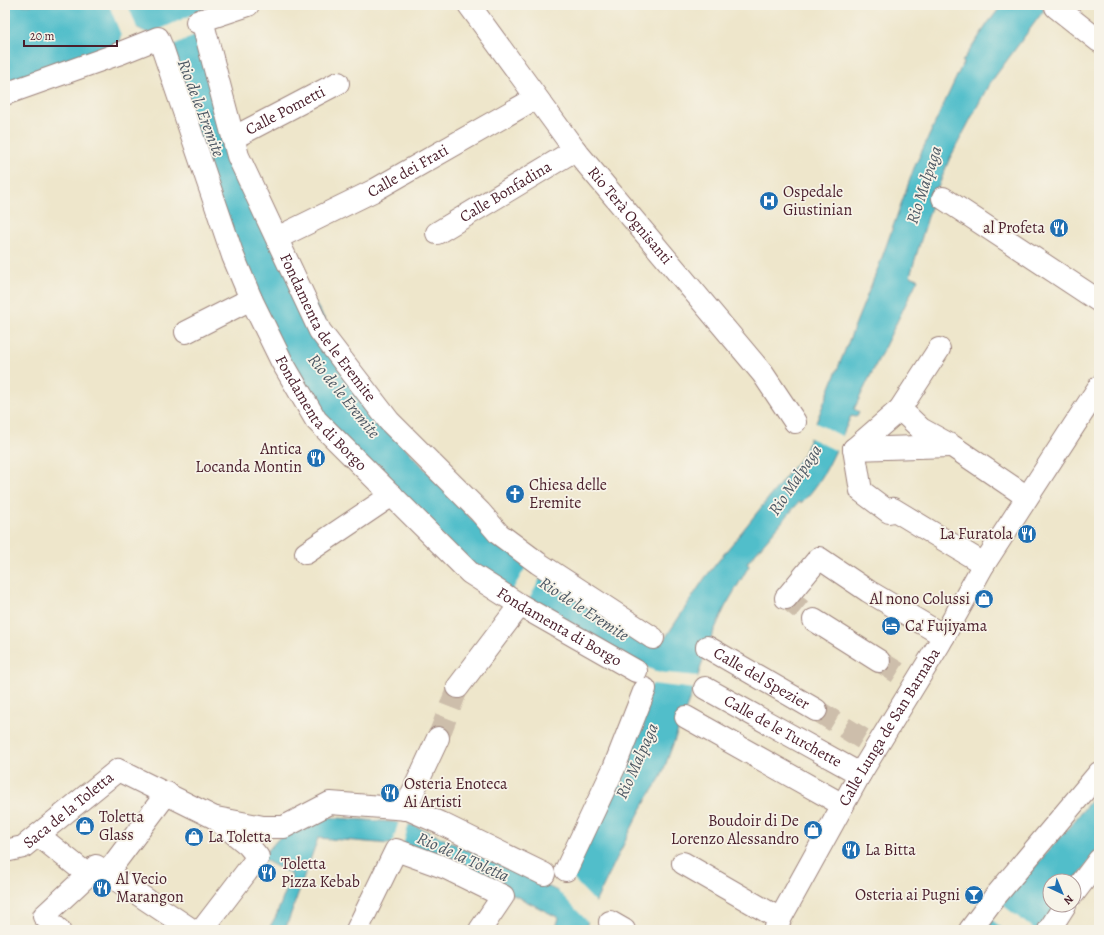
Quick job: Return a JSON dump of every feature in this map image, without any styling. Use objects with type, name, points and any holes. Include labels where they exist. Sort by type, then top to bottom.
[{"type":"street","name":"Fondamenta de le Eremite","points":[[248,5],[200,21],[238,156],[320,331],[390,421],[500,534],[538,563],[653,638]]},
{"type":"street","name":"Rio Terà Ognisanti","points":[[469,5],[575,150],[763,374],[795,422]]},
{"type":"street","points":[[1056,7],[1099,41]]},
{"type":"street","name":"Fondamenta di Borgo","points":[[5,94],[118,54],[158,38],[233,256],[251,299],[282,362],[316,420],[470,573],[641,680],[614,768],[566,870]]},
{"type":"street","name":"Calle Pometti","points":[[233,138],[338,83]]},
{"type":"street","name":"Calle dei Frati","points":[[277,238],[373,191],[536,98]]},
{"type":"street","name":"Calle Bonfadina","points":[[437,233],[575,150]]},
{"type":"street","points":[[943,198],[1099,301]]},
{"type":"street","points":[[186,332],[251,299]]},
{"type":"street","points":[[854,449],[900,409],[939,349]]},
{"type":"street","name":"Calle Lunga de San Barnaba","points":[[778,924],[860,774],[874,745],[913,682],[944,636],[984,564],[1099,387]]},
{"type":"street","points":[[900,409],[921,429],[952,446],[1027,497]]},
{"type":"street","points":[[854,449],[952,446]]},
{"type":"street","points":[[854,449],[860,491],[889,512],[893,508],[984,564]]},
{"type":"street","points":[[306,553],[392,495]]},
{"type":"street","points":[[786,598],[819,558],[868,590],[944,636]]},
{"type":"street","points":[[458,687],[520,605]]},
{"type":"street","points":[[814,620],[880,661]]},
{"type":"street","name":"Calle del Spezier","points":[[707,648],[816,710]]},
{"type":"street","name":"Calle de le Turchette","points":[[704,688],[860,774]]},
{"type":"street","points":[[686,718],[843,805]]},
{"type":"street","points":[[405,809],[438,738]]},
{"type":"street","name":"Saca de la Toletta","points":[[5,851],[23,847],[118,770],[215,818]]},
{"type":"street","points":[[970,930],[994,898],[1099,773]]},
{"type":"street","points":[[59,930],[44,916],[97,871],[167,793]]},
{"type":"street","points":[[215,818],[263,827],[284,827],[330,803],[408,809],[544,874]]},
{"type":"street","points":[[215,818],[253,851]]},
{"type":"street","points":[[202,930],[253,851],[263,827]]},
{"type":"street","points":[[38,835],[192,930]]},
{"type":"street","points":[[357,930],[396,850],[446,868],[502,896],[480,930]]},
{"type":"street","points":[[683,863],[778,924]]},
{"type":"street","points":[[1082,883],[1097,865]]},
{"type":"street","points":[[1049,930],[1060,913]]},
{"type":"water","points":[[217,5],[202,10],[231,155],[386,427],[483,530],[660,643],[666,637],[704,579],[803,455],[880,263],[914,168],[963,63],[962,62],[1002,5],[1044,5],[1042,8],[1044,10],[988,86],[949,160],[934,197],[910,276],[918,279],[854,409],[859,412],[856,417],[851,416],[830,462],[810,494],[801,503],[799,502],[747,563],[749,566],[725,607],[708,644],[698,676],[661,777],[636,819],[595,903],[585,930],[555,930],[559,918],[510,893],[391,844],[318,838],[285,930],[268,930],[276,916],[292,875],[261,858],[280,837],[323,817],[394,822],[415,826],[558,891],[656,672],[629,661],[473,567],[323,418],[276,342],[149,34],[137,28],[121,36],[118,47],[5,82],[5,6]]},
{"type":"water","points":[[1099,790],[1099,849],[1080,873],[1042,873],[1042,913],[1052,913],[1040,930],[981,930],[988,920],[1076,819]]},
{"type":"pier","points":[[109,5],[128,5],[137,28],[149,34],[146,35],[137,30],[123,37],[120,46],[118,47],[121,35]]},
{"type":"pier","points":[[202,10],[199,33],[167,48],[152,33]]},
{"type":"pier","points":[[814,422],[844,437],[837,451],[808,437]]},
{"type":"pier","points":[[529,562],[544,572],[527,602],[511,592]]},
{"type":"pier","points":[[640,664],[657,672],[698,676],[697,679],[699,680],[695,689],[653,684],[647,690],[654,673],[638,667]]},
{"type":"pier","points":[[399,821],[409,823],[402,849],[391,846]]},
{"type":"pier","points":[[566,871],[597,904],[589,923],[558,891],[541,882],[557,889]]},
{"type":"pier","points":[[1000,903],[1035,930],[1005,930],[988,917]]},
{"type":"tunnel","points":[[784,596],[814,620]]},
{"type":"tunnel","points":[[879,661],[911,681]]},
{"type":"tunnel","points":[[438,738],[458,687]]},
{"type":"tunnel","points":[[816,710],[871,744]]},
{"type":"place","name":"Ospedale Giustinian","points":[[769,201]]},
{"type":"place","name":"al Profeta","points":[[1059,228]]},
{"type":"place","name":"Antica Locanda Montin","points":[[316,458]]},
{"type":"place","name":"Chiesa delle Eremite","points":[[515,494]]},
{"type":"place","name":"La Furatola","points":[[1027,534]]},
{"type":"place","name":"Al nono Colussi","points":[[984,599]]},
{"type":"place","name":"Ca' Fujiyama","points":[[891,626]]},
{"type":"place","name":"Osteria Enoteca Ai Artisti","points":[[390,793]]},
{"type":"place","name":"Toletta Glass","points":[[85,826]]},
{"type":"place","name":"Boudoir di De Lorenzo Alessandro","points":[[813,830]]},
{"type":"place","name":"La Toletta","points":[[194,837]]},
{"type":"place","name":"La Bitta","points":[[851,850]]},
{"type":"place","name":"Toletta Pizza Kebab","points":[[267,873]]},
{"type":"place","name":"Al Vecio Marangon","points":[[102,888]]},
{"type":"place","name":"Osteria ai Pugni","points":[[974,895]]},
{"type":"water label","name":"Rio de le Eremite","points":[[201,108]]},
{"type":"water label","name":"Rio Malpaga","points":[[924,185]]},
{"type":"water label","name":"Rio de le Eremite","points":[[344,396]]},
{"type":"water label","name":"Rio Malpaga","points":[[795,480]]},
{"type":"water label","name":"Rio de le Eremite","points":[[584,609]]},
{"type":"water label","name":"Rio Malpaga","points":[[637,761]]},
{"type":"water label","name":"Rio de la Toletta","points":[[463,857]]}]
